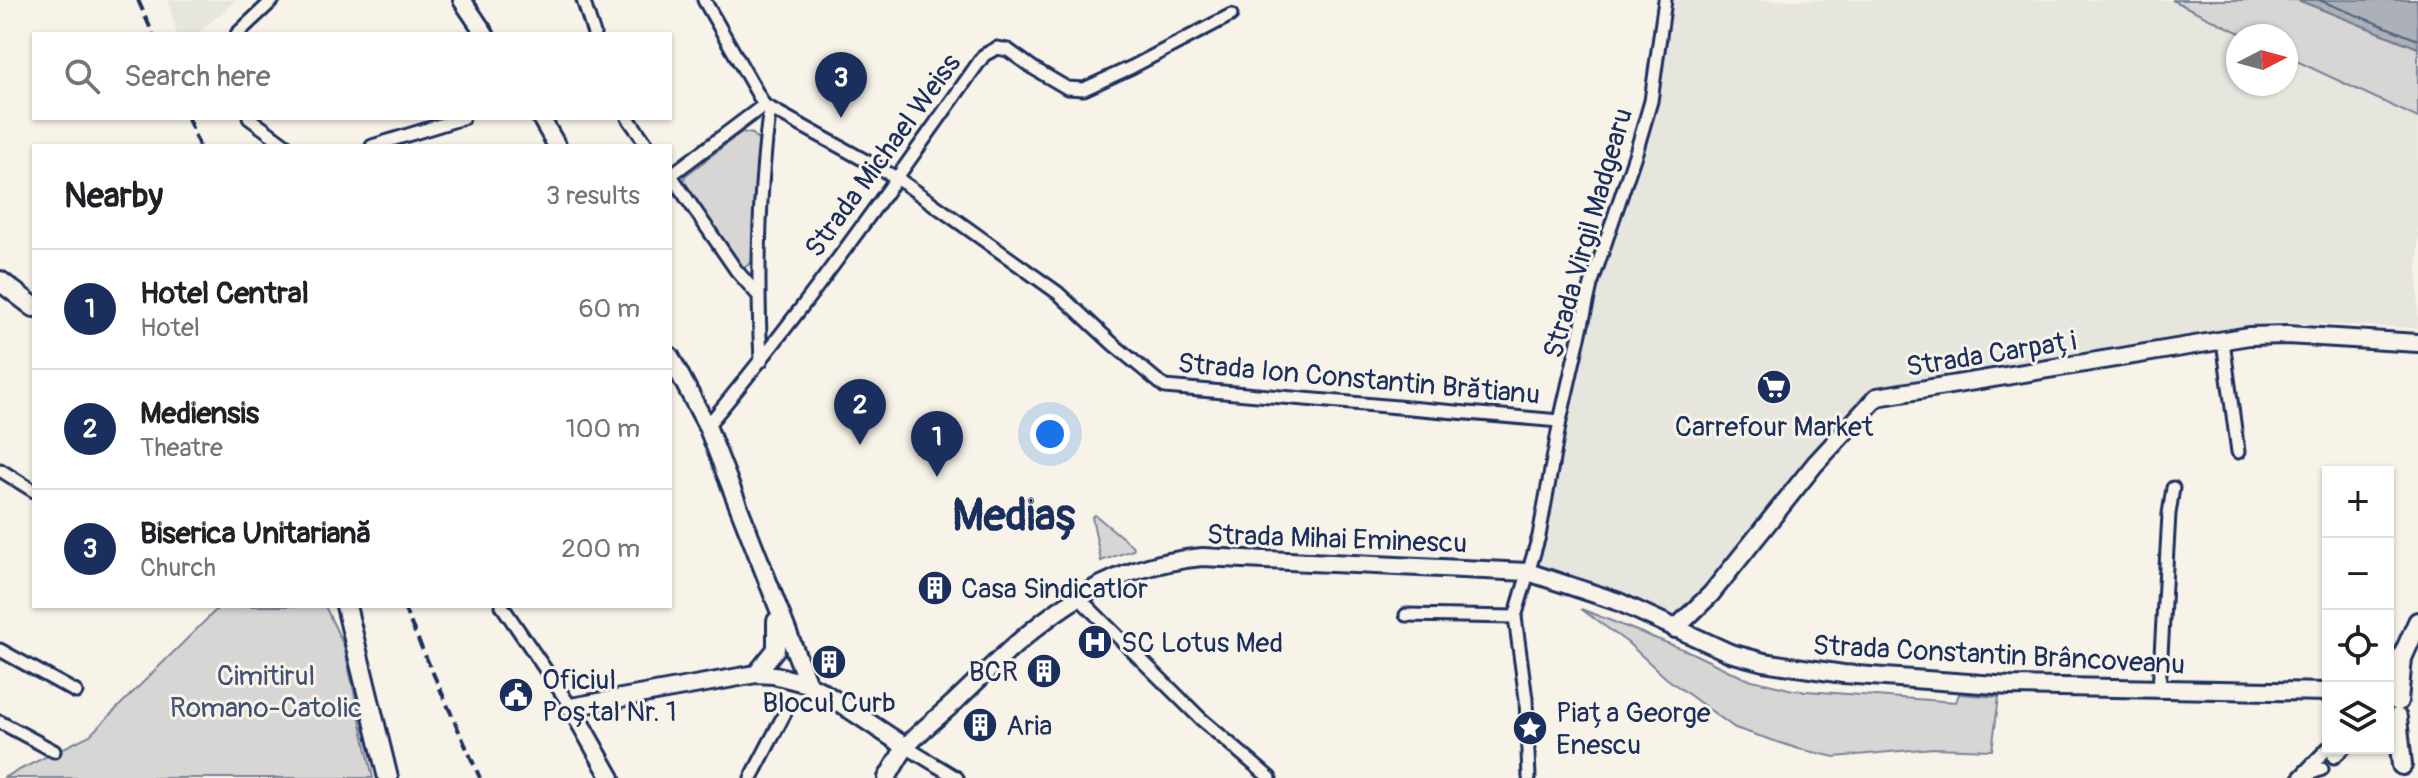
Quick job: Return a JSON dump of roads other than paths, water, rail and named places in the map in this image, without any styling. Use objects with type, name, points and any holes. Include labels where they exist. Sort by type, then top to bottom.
[{"type":"main road","points":[[0,281],[32,305]]},
{"type":"main road","points":[[346,608],[388,778]]},
{"type":"main road","points":[[2394,669],[2418,622]]},
{"type":"main road","points":[[2394,702],[2402,658]]},
{"type":"main road","points":[[2394,713],[2405,771]]},
{"type":"main road","points":[[2394,754],[2405,771]]},
{"type":"street","points":[[239,32],[273,0]]},
{"type":"street","points":[[462,0],[484,32]]},
{"type":"street","points":[[583,0],[593,32]]},
{"type":"street","points":[[704,0],[767,106],[758,295],[761,361]]},
{"type":"street","name":"Strada Virgil Madgearu","points":[[1515,617],[1539,536],[1560,421],[1591,285],[1651,101],[1665,0]]},
{"type":"street","name":"Strada Michael Weiss","points":[[707,426],[761,361],[984,55],[997,48],[1008,50],[1067,88],[1084,89],[1231,15]]},
{"type":"street","points":[[672,173],[767,106]]},
{"type":"street","name":"Strada Ion Constantin Brătianu","points":[[767,106],[897,178],[1058,293],[1165,387],[1560,421]]},
{"type":"street","points":[[252,120],[284,144]]},
{"type":"street","points":[[378,144],[456,120]]},
{"type":"street","points":[[542,120],[556,144]]},
{"type":"street","points":[[629,120],[647,144]]},
{"type":"street","points":[[672,177],[736,270],[758,295]]},
{"type":"street","name":"Strada Carpați","points":[[1675,629],[1711,594],[1815,464],[1877,397],[2249,336],[2287,335],[2418,343]]},
{"type":"street","points":[[2223,341],[2238,452]]},
{"type":"street","points":[[672,367],[707,426],[808,684]]},
{"type":"street","points":[[0,470],[32,490]]},
{"type":"street","points":[[2159,690],[2173,488]]},
{"type":"street","name":"Strada Mihai Eminescu","points":[[887,778],[906,747],[1022,637],[1077,596],[1125,574],[1184,558],[1528,572],[1619,602],[1675,629]]},
{"type":"street","points":[[1077,596],[1201,719],[1270,778]]},
{"type":"street","points":[[756,674],[776,649],[775,603]]},
{"type":"street","points":[[503,608],[571,707],[611,778]]},
{"type":"street","points":[[1406,615],[1515,617],[1526,699],[1529,778]]},
{"type":"street","name":"Strada Constantin Brâncoveanu","points":[[1675,629],[1753,659],[1843,674],[2010,686],[2322,692]]},
{"type":"street","points":[[0,650],[76,692]]},
{"type":"street","points":[[571,707],[756,674],[808,684],[957,778]]},
{"type":"street","points":[[751,778],[785,713]]},
{"type":"street","points":[[0,722],[54,751]]},
{"type":"street","points":[[2300,778],[2331,754]]},
{"type":"street","points":[[2300,778],[2322,769]]},
{"type":"water","points":[[2298,0],[2417,0],[2418,48],[2411,45]]},
{"type":"railway","points":[[138,0],[152,32]]},
{"type":"railway","points":[[189,120],[198,144]]},
{"type":"railway","points":[[404,608],[480,778]]},
{"type":"place","name":"Biserica Unitariană","points":[[841,118]]},
{"type":"place","name":"Carrefour Market","points":[[1774,387]]},
{"type":"place","name":"Mediensis","points":[[860,445]]},
{"type":"place","name":"Hotel Central","points":[[937,477]]},
{"type":"place","name":"Casa Sindicatlor","points":[[935,588]]},
{"type":"place","name":"SC Lotus Med","points":[[1095,642]]},
{"type":"place","name":"Blocul Curb","points":[[829,662]]},
{"type":"place","name":"BCR","points":[[1044,671]]},
{"type":"place","name":"Oficiul Poștal Nr. 1","points":[[516,695]]},
{"type":"place","name":"Aria","points":[[980,725]]},
{"type":"place","name":"Piața George Enescu","points":[[1530,728]]},
{"type":"district","name":"Mediaș","points":[[1017,515]]},
{"type":"park label","name":"Cimitirul Romano-Catolic","points":[[266,691]]}]
